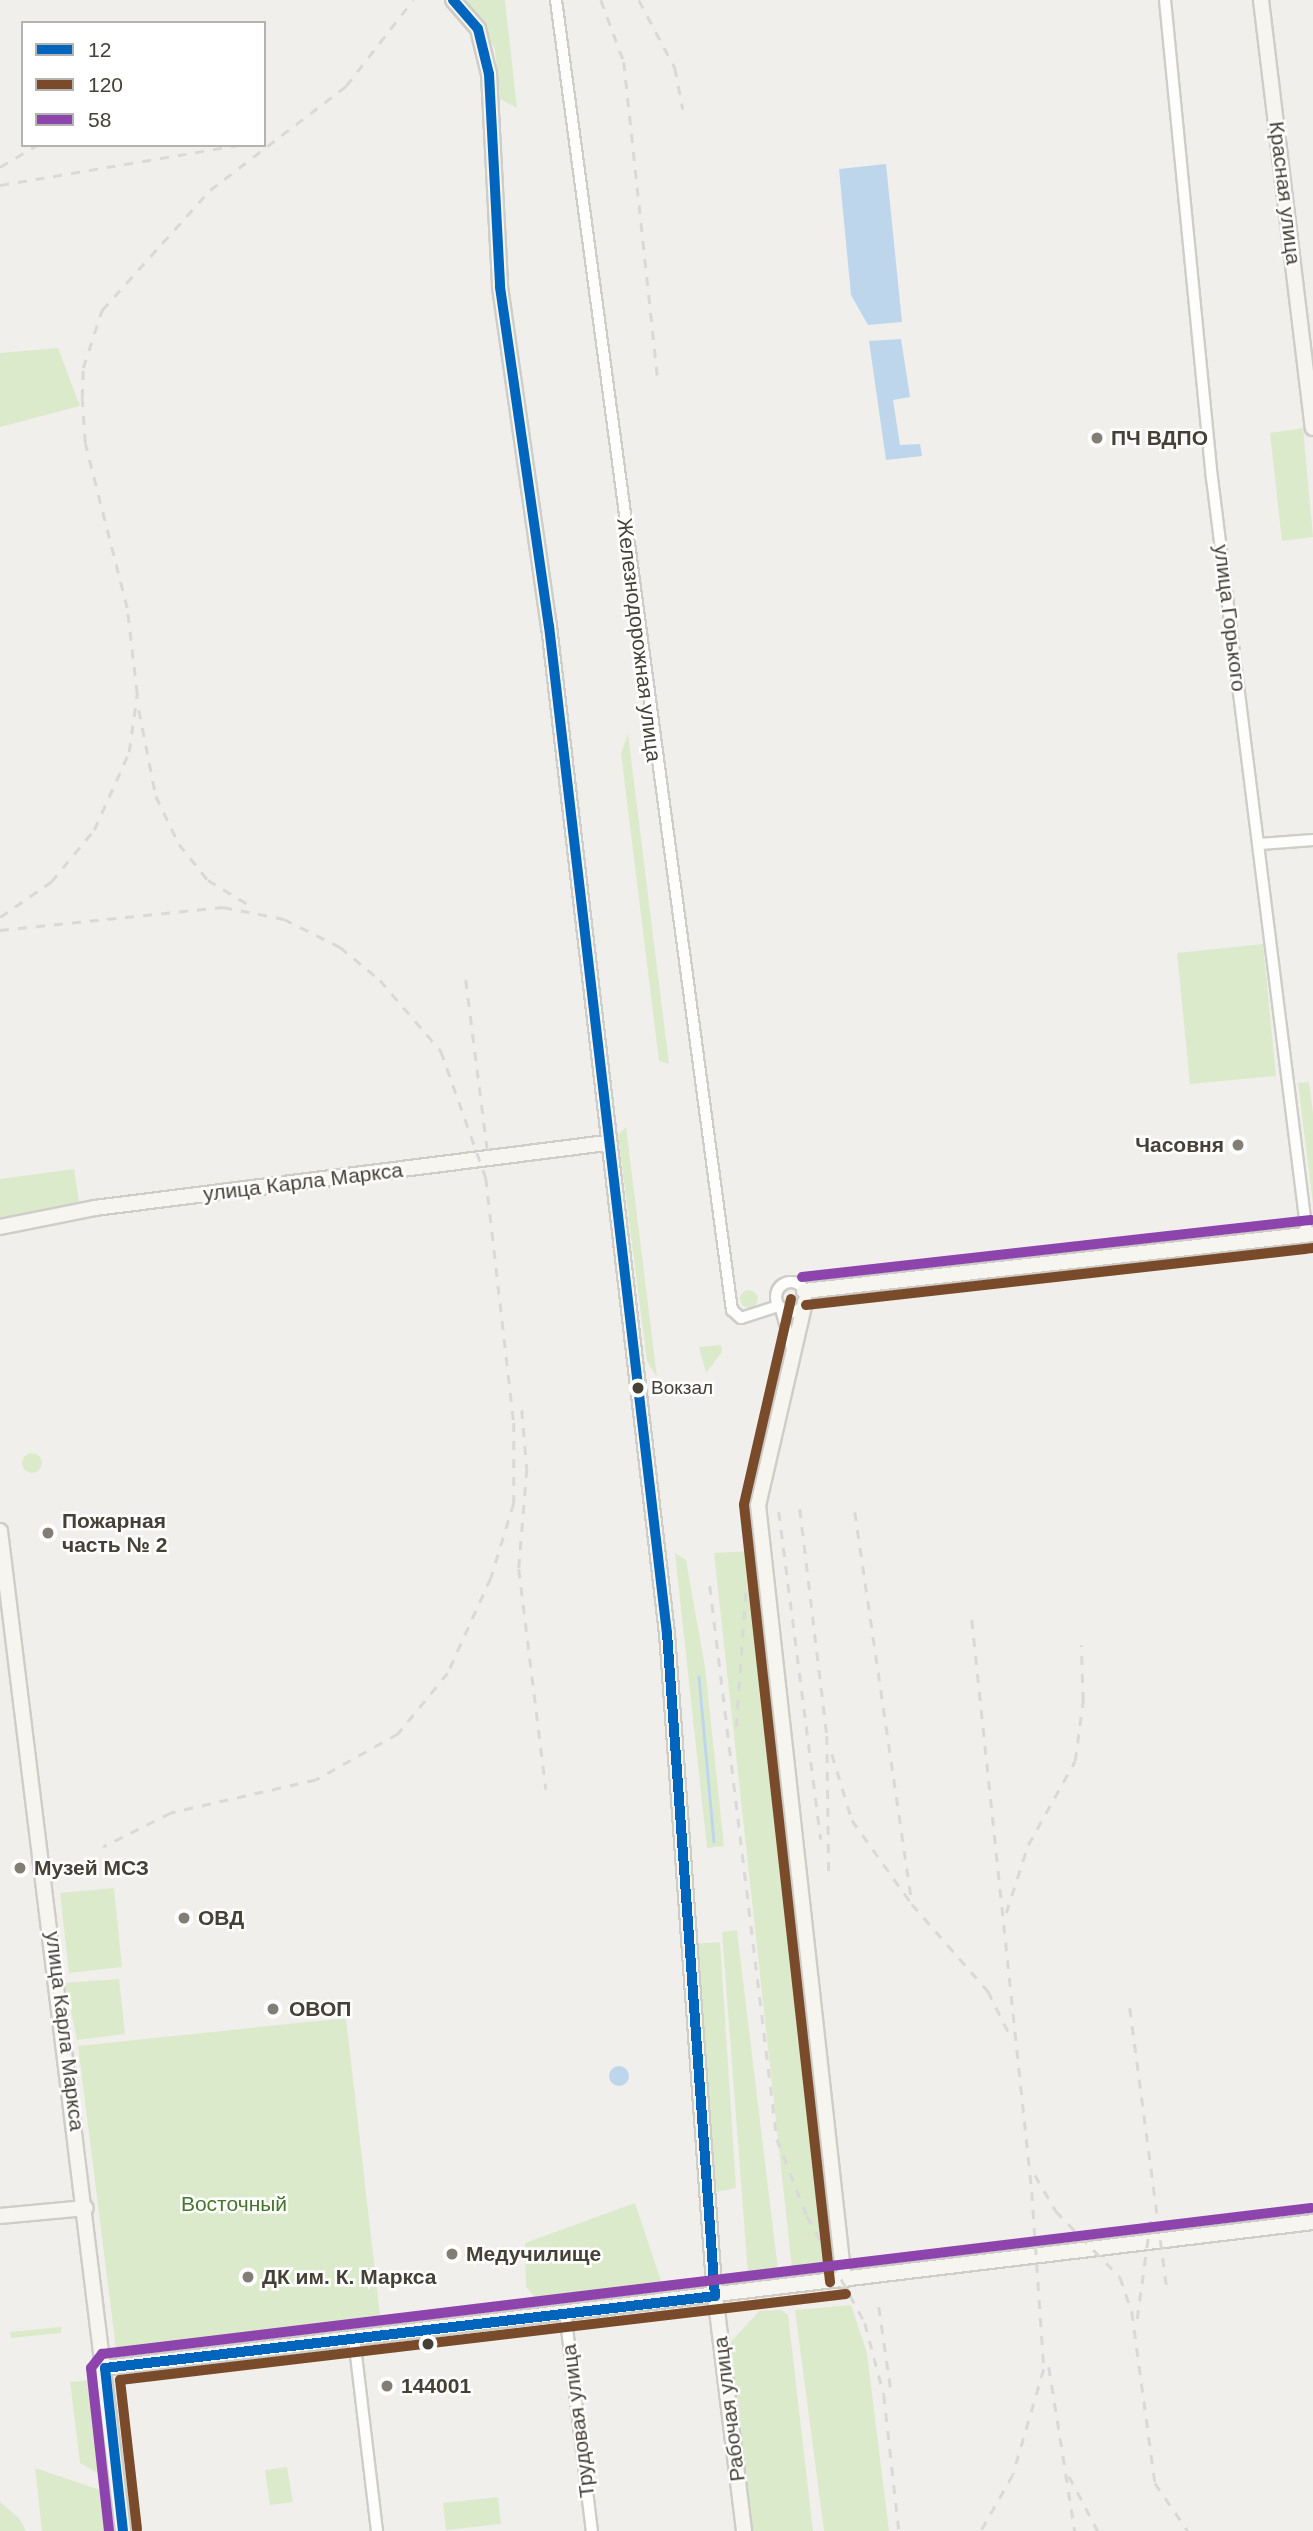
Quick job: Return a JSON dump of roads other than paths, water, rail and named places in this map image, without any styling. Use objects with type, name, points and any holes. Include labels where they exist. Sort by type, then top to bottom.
[{"type":"street","name":"Рабочая улица","points":[[453,0],[478,29],[489,74],[500,287],[550,626],[607,1143],[667,1633],[715,2296],[744,2531]]},
{"type":"street","name":"Железнодорожная улица","points":[[556,0],[727,1279],[736,1317],[780,1308]]},
{"type":"street","name":"улица Горького","points":[[1165,0],[1212,478],[1310,1234]]},
{"type":"street","name":"Красная улица","points":[[1261,0],[1309,347],[1313,428]]},
{"type":"street","points":[[1260,844],[1313,840]]},
{"type":"street","name":"улица Карла Маркса","points":[[0,1227],[95,1208],[607,1143]]},
{"type":"street","points":[[805,1296],[1260,1245],[1310,1234]]},
{"type":"street","points":[[794,1357],[776,1294],[783,1284],[795,1282],[805,1296],[794,1357],[758,1505],[844,2280]]},
{"type":"street","points":[[780,1308],[797,1310],[805,1296]]},
{"type":"street","name":"улица Карла Маркса","points":[[0,1531],[86,2207],[124,2531]]},
{"type":"street","points":[[0,2216],[86,2207]]},
{"type":"street","points":[[105,2368],[1313,2222]]},
{"type":"street","name":"Трудовая улица","points":[[565,2312],[592,2531]]},
{"type":"street","points":[[354,2338],[377,2531]]},
{"type":"water","points":[[886,164],[902,322],[868,325],[851,295],[839,169]]},
{"type":"water","points":[[901,339],[910,397],[893,400],[900,445],[920,444],[922,456],[886,460],[869,341]]},
{"type":"water","points":[[619,2066],[626,2069],[629,2076],[626,2083],[619,2086],[612,2083],[609,2076],[612,2069]]},
{"type":"waterway","points":[[699,1677],[714,1841]]},
{"type":"railway","points":[[0,917],[51,882],[94,830],[129,752],[137,694],[127,608],[85,443],[82,398],[83,368],[102,310],[210,190],[346,86],[413,0]]},
{"type":"railway","points":[[601,0],[624,62],[658,378]]},
{"type":"railway","points":[[639,0],[675,68],[683,109]]},
{"type":"railway","points":[[0,167],[34,147]]},
{"type":"railway","points":[[0,185],[228,147]]},
{"type":"railway","points":[[139,710],[156,796],[179,844],[208,880],[251,906]]},
{"type":"railway","points":[[0,930],[223,907],[284,919],[340,947],[380,980],[441,1051],[486,1178],[514,1423],[514,1503],[491,1578],[448,1673],[398,1734],[316,1780],[171,1813],[103,1847]]},
{"type":"railway","points":[[466,980],[488,1153]]},
{"type":"railway","points":[[522,1410],[527,1469],[519,1569],[546,1789]]},
{"type":"railway","points":[[800,1509],[827,1736],[829,1876]]},
{"type":"railway","points":[[779,1512],[821,1839]]},
{"type":"railway","points":[[855,1512],[912,1904]]},
{"type":"railway","points":[[710,1586],[777,2139],[807,2216],[865,2323],[884,2395],[899,2531]]},
{"type":"railway","points":[[736,1727],[746,1587]]},
{"type":"railway","points":[[972,1620],[1032,2192],[1044,2369],[1013,2475],[981,2531]]},
{"type":"railway","points":[[1006,1913],[1028,1845],[1075,1761],[1083,1701],[1081,1645]]},
{"type":"railway","points":[[832,1754],[852,1820],[912,1904],[988,1991],[1011,2037]]},
{"type":"railway","points":[[1130,2008],[1167,2289]]},
{"type":"railway","points":[[1035,2175],[1056,2211],[1120,2277],[1132,2312],[1155,2483],[1188,2531]]},
{"type":"railway","points":[[1137,2319],[1151,2215]]},
{"type":"railway","points":[[879,2307],[891,2390]]},
{"type":"railway","points":[[1049,2367],[1075,2531]]},
{"type":"railway","points":[[1069,2476],[1098,2531]]},
{"type":"place","name":"ПЧ ВДПО","points":[[1097,438]]},
{"type":"place","name":"Часовня","points":[[1238,1145]]},
{"type":"place","name":"Вокзал","points":[[638,1388]]},
{"type":"place","name":"Пожарная часть № 2","points":[[48,1533]]},
{"type":"place","name":"Музей МСЗ","points":[[20,1868]]},
{"type":"place","name":"ОВД","points":[[184,1918]]},
{"type":"place","name":"ОВОП","points":[[273,2009]]},
{"type":"place","name":"Медучилище","points":[[452,2254]]},
{"type":"place","name":"ДК им. К. Маркса","points":[[248,2277]]},
{"type":"place","name":"144001","points":[[387,2386]]},
{"type":"park label","name":"Восточный","points":[[234,2204]]}]
